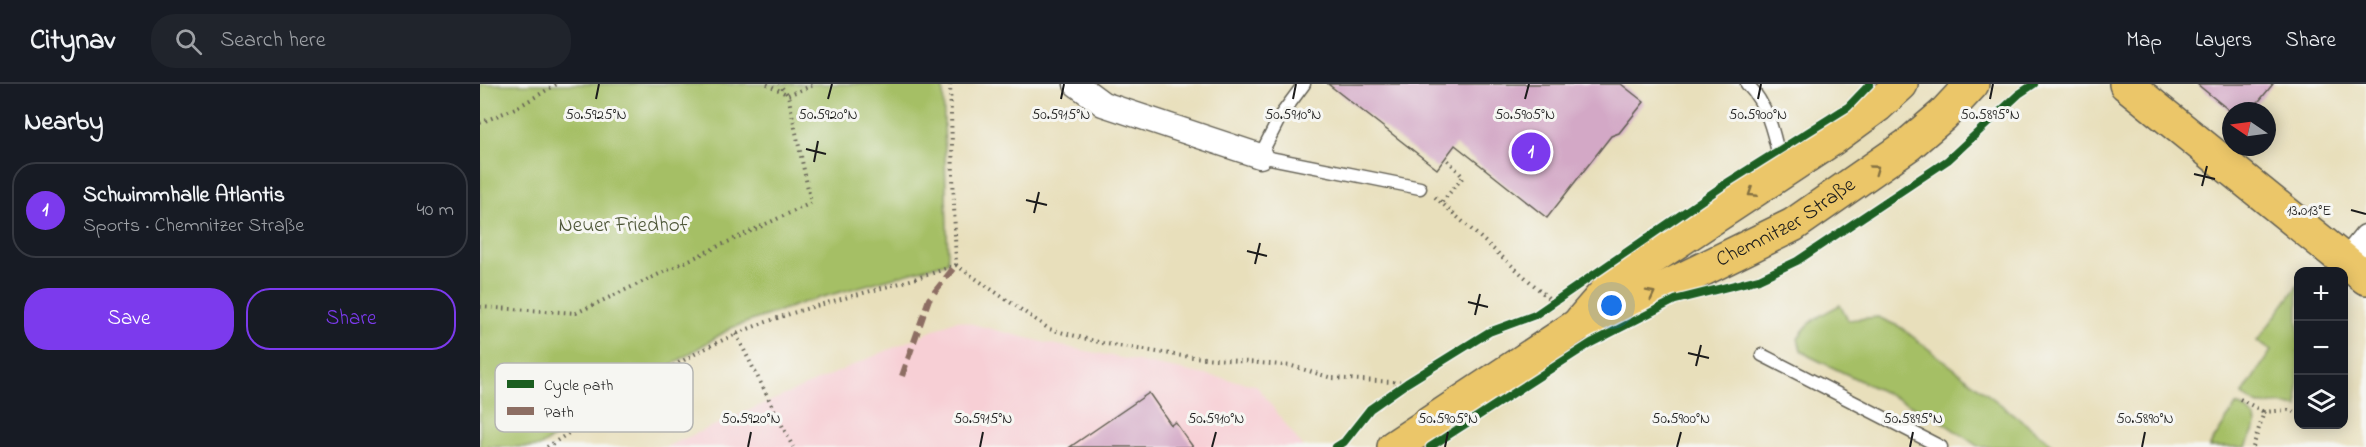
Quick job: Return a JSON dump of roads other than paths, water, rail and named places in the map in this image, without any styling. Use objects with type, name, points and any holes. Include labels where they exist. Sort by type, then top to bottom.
[{"type":"main road","name":"Chemnitzer Straße","points":[[1578,325],[1607,291],[1643,264],[1783,173],[1877,106],[1901,84]]},
{"type":"main road","name":"Chemnitzer Straße","points":[[1394,447],[1578,325],[1618,311],[1793,225],[1908,145],[1943,115],[1972,84]]},
{"type":"main road","points":[[2127,84],[2356,270]]},
{"type":"street","points":[[1076,84],[1103,104],[1260,156]]},
{"type":"street","points":[[2356,270],[2366,237]]},
{"type":"lane","points":[[1304,84],[1281,115],[1260,156],[1420,188]]},
{"type":"lane","points":[[1747,84],[1755,92],[1771,122],[1783,173]]},
{"type":"lane","points":[[1762,355],[1941,447]]},
{"type":"place","name":"Schwimmhalle Atlantis","points":[[1531,152]]},
{"type":"park label","name":"Neuer Friedhof","points":[[624,226]]}]
